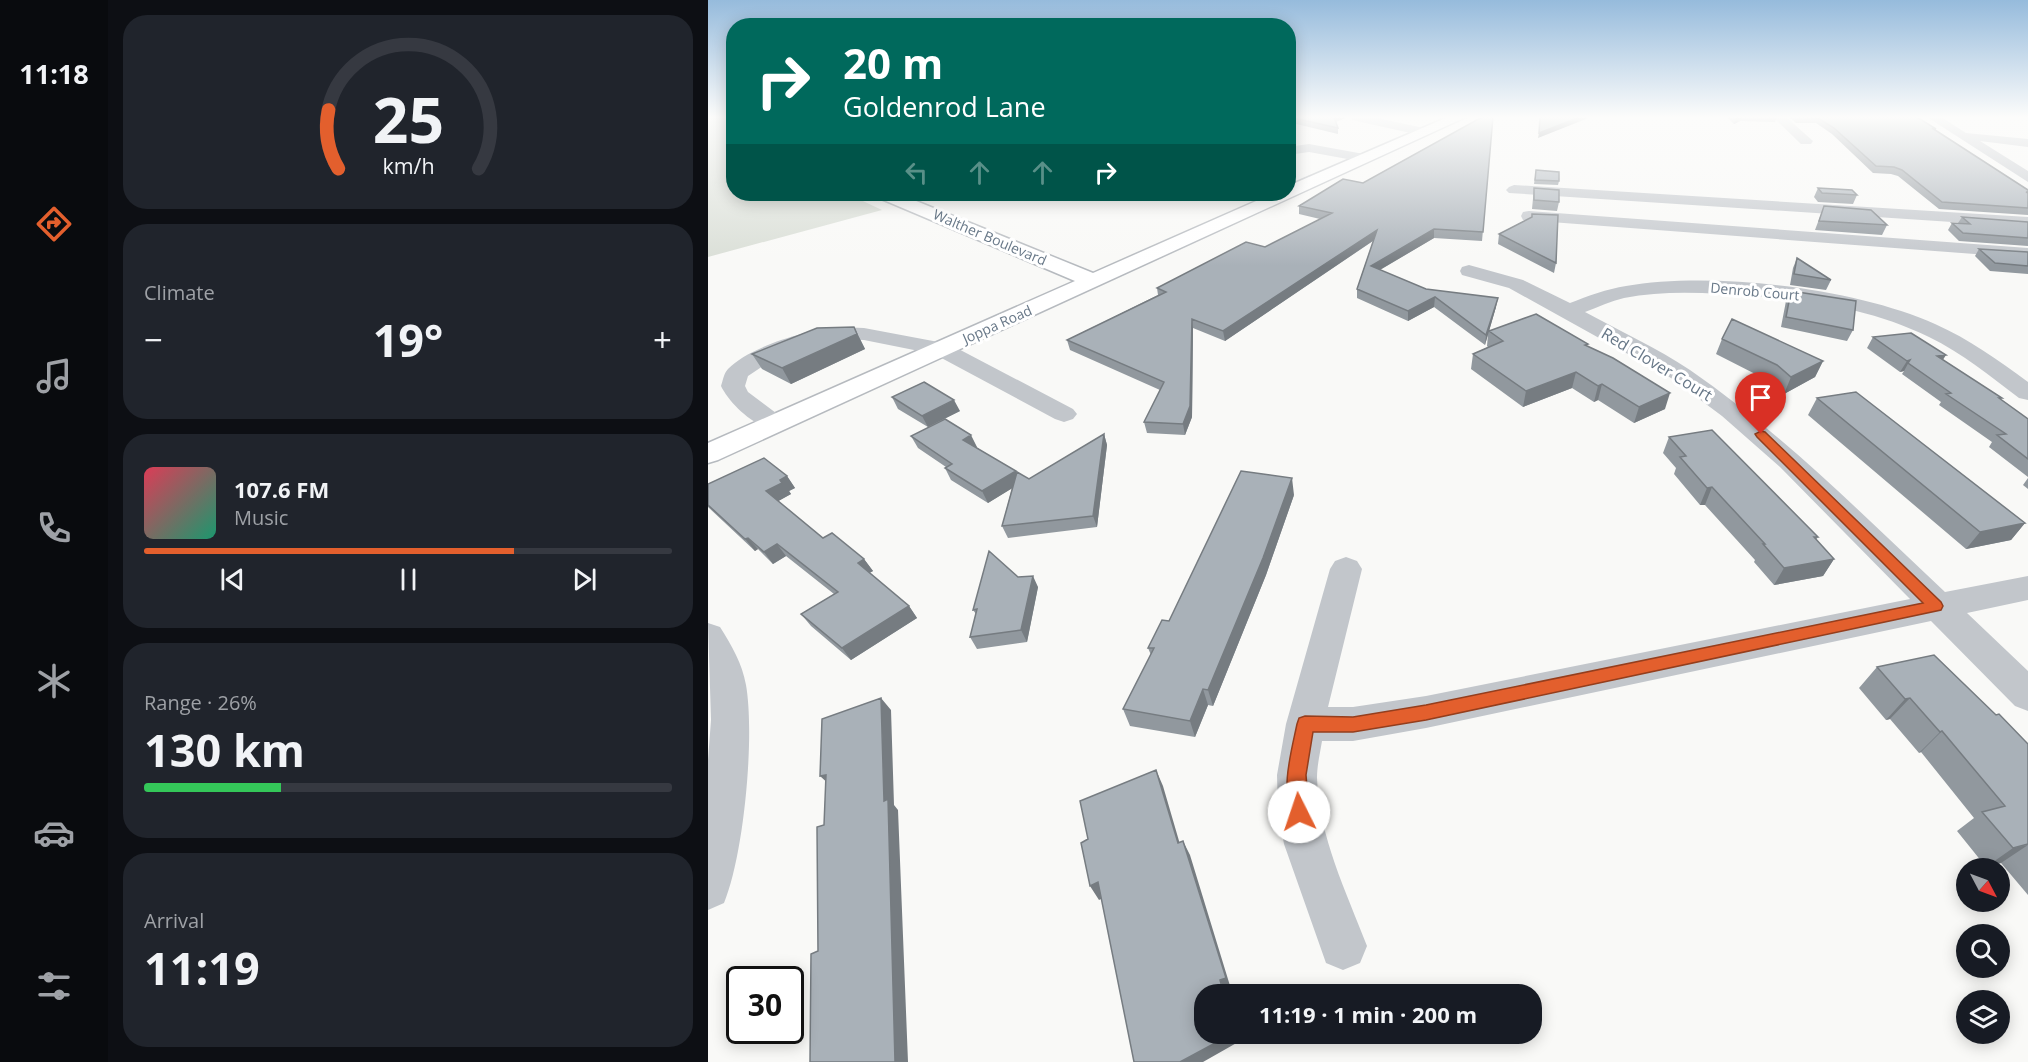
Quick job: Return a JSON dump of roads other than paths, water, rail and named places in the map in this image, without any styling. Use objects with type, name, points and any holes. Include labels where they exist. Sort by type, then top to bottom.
[{"type":"main road","name":"Joppa Road","points":[[1296,187],[1344,167]]},
{"type":"main road","name":"Walther Boulevard","points":[[902,201],[1094,281]]},
{"type":"main road","name":"Joppa Road","points":[[708,453],[1094,281],[1266,201]]},
{"type":"street","points":[[2011,167],[2028,178]]},
{"type":"street","points":[[1514,190],[2028,222]]},
{"type":"street","points":[[1529,216],[2028,253]]},
{"type":"street","name":"Red Clover Court","points":[[1469,272],[1516,284],[1569,311],[1679,373],[1731,411],[1790,461],[2028,695]]},
{"type":"street","name":"Denrob Court","points":[[1569,311],[1622,292],[1668,287],[1699,286],[1773,291],[1827,298],[1876,309],[1925,326],[1967,350],[2028,393]]},
{"type":"street","points":[[775,423],[738,396],[733,386],[737,373],[755,361],[785,347],[815,336],[838,333],[872,335],[941,350],[1064,414]]},
{"type":"street","points":[[1343,945],[1306,844],[1299,812],[1297,775],[1305,724],[1346,569]]},
{"type":"street","points":[[1305,724],[1353,724],[1426,712],[2028,588]]},
{"type":"street","points":[[708,637],[714,642],[722,663],[728,696],[724,804],[708,887]]}]
